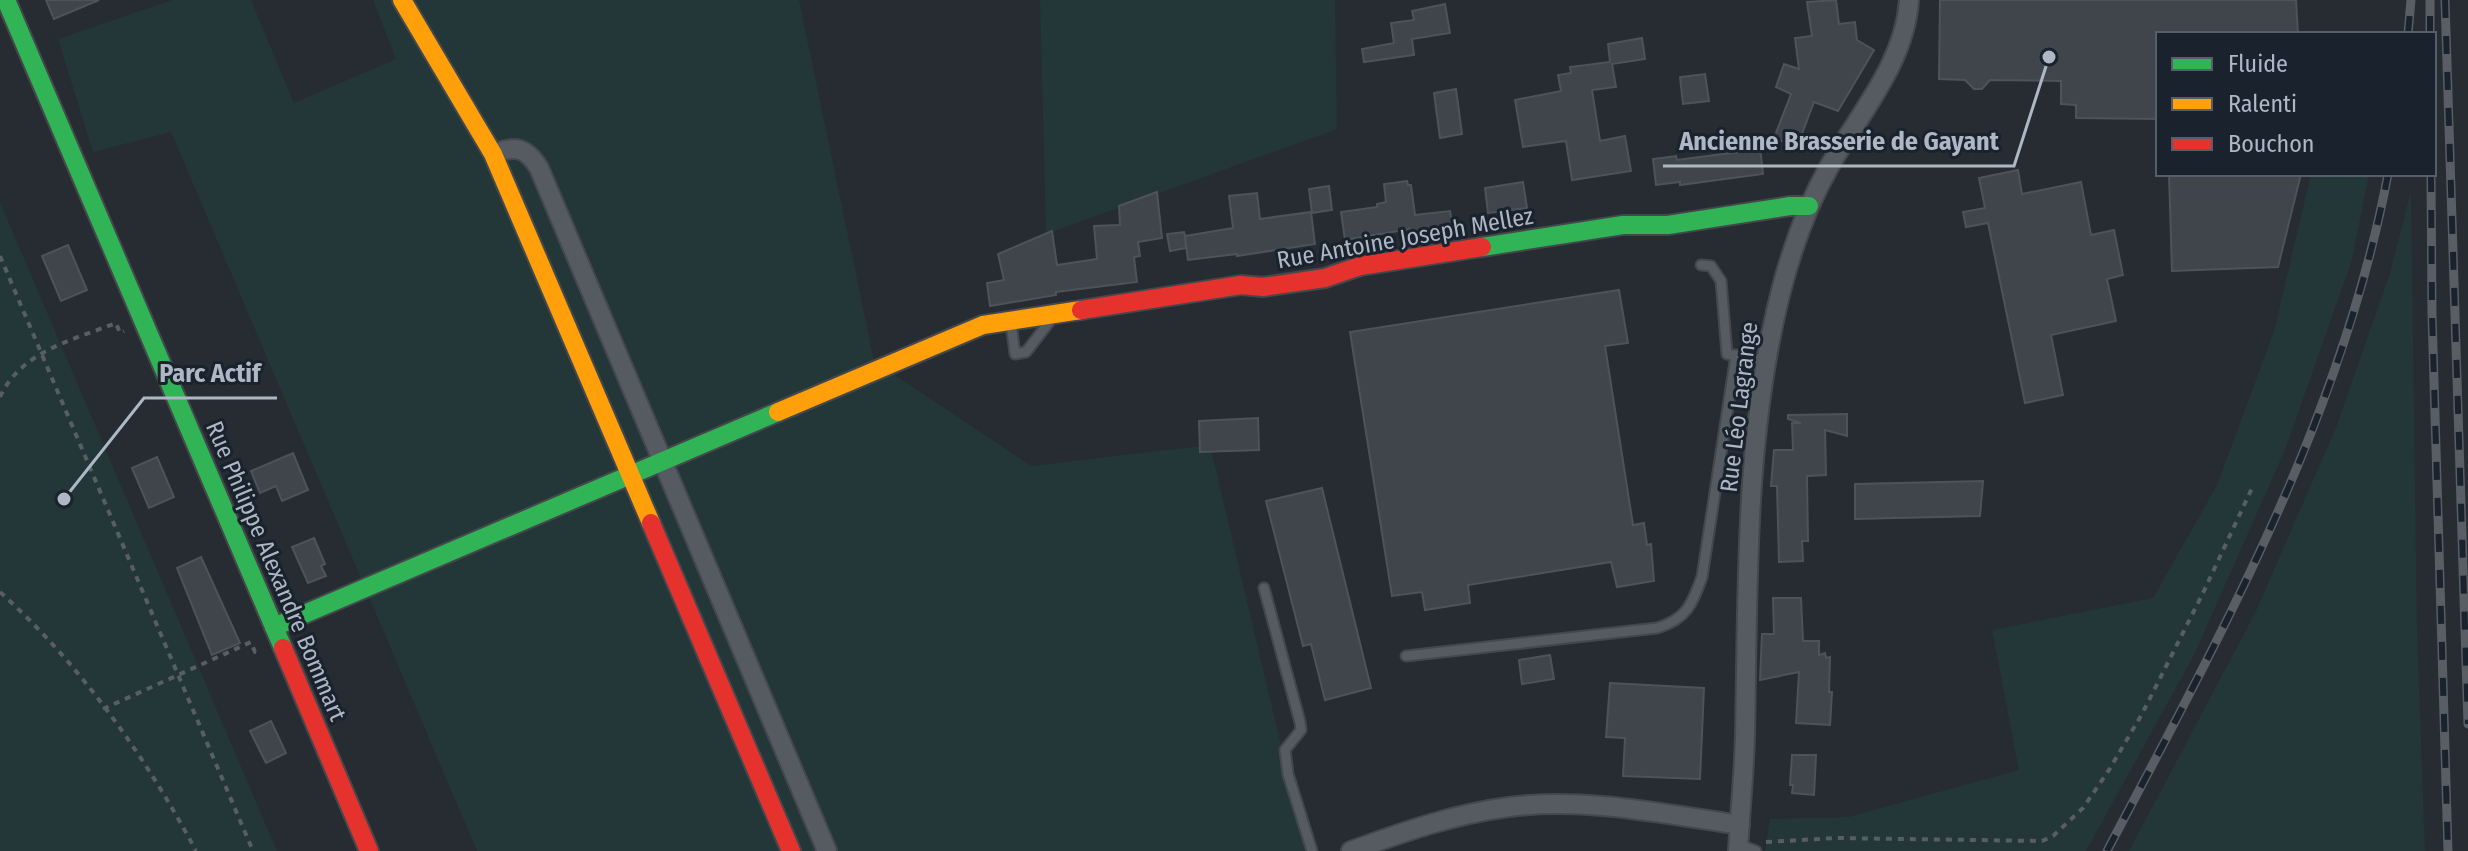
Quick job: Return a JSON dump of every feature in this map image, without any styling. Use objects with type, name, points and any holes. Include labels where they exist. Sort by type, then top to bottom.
[{"type":"street","name":"Rue Philippe Alexandre Bommart","points":[[6,0],[369,851]]},
{"type":"street","points":[[402,0],[493,154],[791,851]]},
{"type":"street","name":"Rue Léo Lagrange","points":[[1739,840],[1745,739],[1749,539],[1755,445],[1766,360],[1783,281],[1809,206],[1829,166],[1898,50],[1909,0]]},
{"type":"street","points":[[493,154],[520,148],[539,168],[827,851]]},
{"type":"street","name":"Rue Antoine Joseph Mellez","points":[[277,634],[630,475],[975,328],[1241,285],[1263,287],[1325,278],[1360,266],[1623,225],[1668,225],[1790,206],[1809,206]]},
{"type":"street","points":[[1351,851],[1443,820],[1532,805],[1629,809],[1739,840]]},
{"type":"lane","points":[[1701,265],[1711,266],[1721,281],[1727,354],[1766,360]]},
{"type":"lane","points":[[1010,320],[1015,354],[1026,352],[1056,313]]},
{"type":"lane","points":[[1406,656],[1657,628],[1672,624],[1692,607],[1702,577],[1736,355]]},
{"type":"lane","points":[[1264,588],[1300,722],[1301,730],[1285,750],[1288,774],[1312,851]]},
{"type":"lane","points":[[1739,840],[1756,851]]},
{"type":"path","points":[[0,256],[253,851]]},
{"type":"path","points":[[0,397],[16,373],[41,352],[116,323],[120,333],[143,322]]},
{"type":"path","points":[[1739,840],[2042,841],[2053,836],[2083,808],[2142,714],[2253,486]]},
{"type":"path","points":[[0,592],[70,666],[144,763],[196,851]]},
{"type":"path","points":[[103,709],[251,642],[255,652],[277,634]]},
{"type":"shaded area","points":[[172,0],[251,0],[294,103],[396,59],[373,0],[799,0],[874,361],[1031,466],[1210,445],[1306,851],[477,851],[171,132],[93,152],[58,39]]},
{"type":"shaded area","points":[[1040,0],[1335,0],[1337,129],[1046,234]]},
{"type":"shaded area","points":[[2311,176],[2369,176],[2352,260],[2285,450],[2194,655],[2086,851],[1765,851],[1770,819],[1848,817],[2019,770],[1992,630],[2153,598],[2217,485],[2274,331]]},
{"type":"shaded area","points":[[2411,191],[2417,630],[2425,851],[2129,851],[2256,611],[2337,425],[2390,273]]},
{"type":"shaded area","points":[[0,202],[277,851],[0,851]]},
{"type":"building","points":[[46,0],[99,0],[54,19]]},
{"type":"building","points":[[1836,0],[1839,24],[1855,22],[1857,40],[1874,50],[1838,111],[1814,102],[1797,147],[1774,138],[1791,94],[1776,87],[1784,64],[1799,69],[1795,38],[1812,36],[1807,2]]},
{"type":"building","points":[[1940,0],[2296,0],[2298,32],[2156,32],[2156,119],[2076,118],[2076,105],[2061,104],[2061,81],[1990,80],[1982,89],[1974,89],[1965,80],[1939,79]]},
{"type":"building","points":[[1445,4],[1450,33],[1412,39],[1414,55],[1364,62],[1362,49],[1394,43],[1391,23],[1414,20],[1412,11]]},
{"type":"building","points":[[1642,38],[1645,59],[1612,64],[1616,87],[1592,90],[1600,141],[1625,136],[1631,171],[1572,180],[1566,141],[1523,147],[1515,100],[1561,91],[1558,75],[1571,73],[1570,67],[1610,62],[1608,44]]},
{"type":"building","points":[[1705,74],[1709,101],[1683,104],[1680,77]]},
{"type":"building","points":[[1456,89],[1462,134],[1440,138],[1434,93]]},
{"type":"building","points":[[1760,147],[1763,174],[1680,185],[1680,182],[1656,185],[1653,159],[1676,156],[1677,160]]},
{"type":"building","points":[[2018,170],[2022,194],[2081,182],[2091,235],[2114,230],[2123,275],[2107,279],[2116,321],[2051,335],[2063,395],[2025,403],[1988,223],[1966,227],[1963,212],[1985,208],[1979,178]]},
{"type":"building","points":[[2169,176],[2301,176],[2278,267],[2172,271]]},
{"type":"building","points":[[1407,181],[1411,185],[1415,215],[1450,211],[1453,227],[1411,234],[1410,229],[1345,240],[1341,212],[1377,207],[1377,204],[1386,202],[1384,184]]},
{"type":"building","points":[[1523,182],[1527,208],[1488,213],[1485,188]]},
{"type":"building","points":[[1329,186],[1332,210],[1312,213],[1309,189]]},
{"type":"building","points":[[1157,192],[1162,238],[1138,242],[1140,256],[1134,257],[1137,282],[1056,292],[1056,295],[990,306],[987,283],[1004,280],[998,254],[1052,231],[1057,265],[1097,259],[1094,226],[1120,225],[1119,206]]},
{"type":"building","points":[[1257,193],[1260,219],[1311,212],[1315,244],[1188,260],[1185,237],[1186,248],[1170,251],[1167,234],[1184,232],[1185,236],[1233,228],[1229,196]]},
{"type":"building","points":[[68,245],[87,290],[61,301],[42,256]]},
{"type":"building","points":[[1619,290],[1628,343],[1605,346],[1633,525],[1644,523],[1647,545],[1651,544],[1654,581],[1617,587],[1611,562],[1468,585],[1470,603],[1425,610],[1422,592],[1392,596],[1350,332]]},
{"type":"building","points":[[1847,414],[1847,436],[1825,430],[1826,475],[1807,476],[1808,541],[1802,541],[1803,561],[1779,562],[1777,486],[1771,486],[1774,450],[1793,450],[1792,423],[1801,423],[1788,419],[1788,415]]},
{"type":"building","points":[[1258,418],[1259,450],[1200,452],[1199,421]]},
{"type":"building","points":[[293,453],[308,490],[282,501],[276,486],[260,493],[251,471]]},
{"type":"building","points":[[157,457],[174,497],[149,508],[132,468]]},
{"type":"building","points":[[1983,481],[1980,516],[1855,519],[1855,484]]},
{"type":"building","points":[[1322,488],[1371,688],[1325,700],[1311,644],[1303,646],[1266,501]]},
{"type":"building","points":[[314,538],[325,564],[321,566],[326,576],[308,583],[292,547]]},
{"type":"building","points":[[201,557],[240,643],[212,655],[177,568]]},
{"type":"building","points":[[1773,598],[1801,598],[1803,641],[1819,641],[1819,655],[1825,653],[1826,658],[1830,657],[1830,725],[1796,723],[1799,672],[1760,680],[1762,634],[1774,634]]},
{"type":"building","points":[[1550,655],[1554,679],[1522,684],[1519,660]]},
{"type":"building","points":[[1610,683],[1704,688],[1700,779],[1623,776],[1625,738],[1606,737]]},
{"type":"building","points":[[271,721],[286,753],[266,763],[250,731]]},
{"type":"building","points":[[1792,755],[1816,755],[1814,795],[1792,793]]},
{"type":"railway","points":[[2408,32],[2411,0]]},
{"type":"railway","points":[[2430,0],[2430,32]]},
{"type":"railway","points":[[2445,0],[2468,724]]},
{"type":"railway","points":[[2107,851],[2234,606],[2309,438],[2341,352],[2367,264],[2388,176]]},
{"type":"railway","points":[[2431,176],[2432,314],[2448,851]]},
{"type":"traffic: fast","points":[[6,0],[283,648]]},
{"type":"traffic: fast","points":[[1482,247],[1623,225],[1668,225],[1790,206],[1809,206]]},
{"type":"traffic: fast","points":[[274,627],[778,412]]},
{"type":"traffic: slow","points":[[402,0],[493,154],[651,523]]},
{"type":"traffic: slow","points":[[778,412],[983,325],[1081,310]]},
{"type":"traffic: jam","points":[[1081,310],[1241,285],[1263,287],[1325,278],[1360,266],[1482,247]]},
{"type":"traffic: jam","points":[[651,523],[791,851]]},
{"type":"traffic: jam","points":[[283,648],[369,851]]},
{"type":"place","name":"Ancienne Brasserie de Gayant","points":[[2049,57]]},
{"type":"place","name":"Parc Actif","points":[[64,499]]}]
